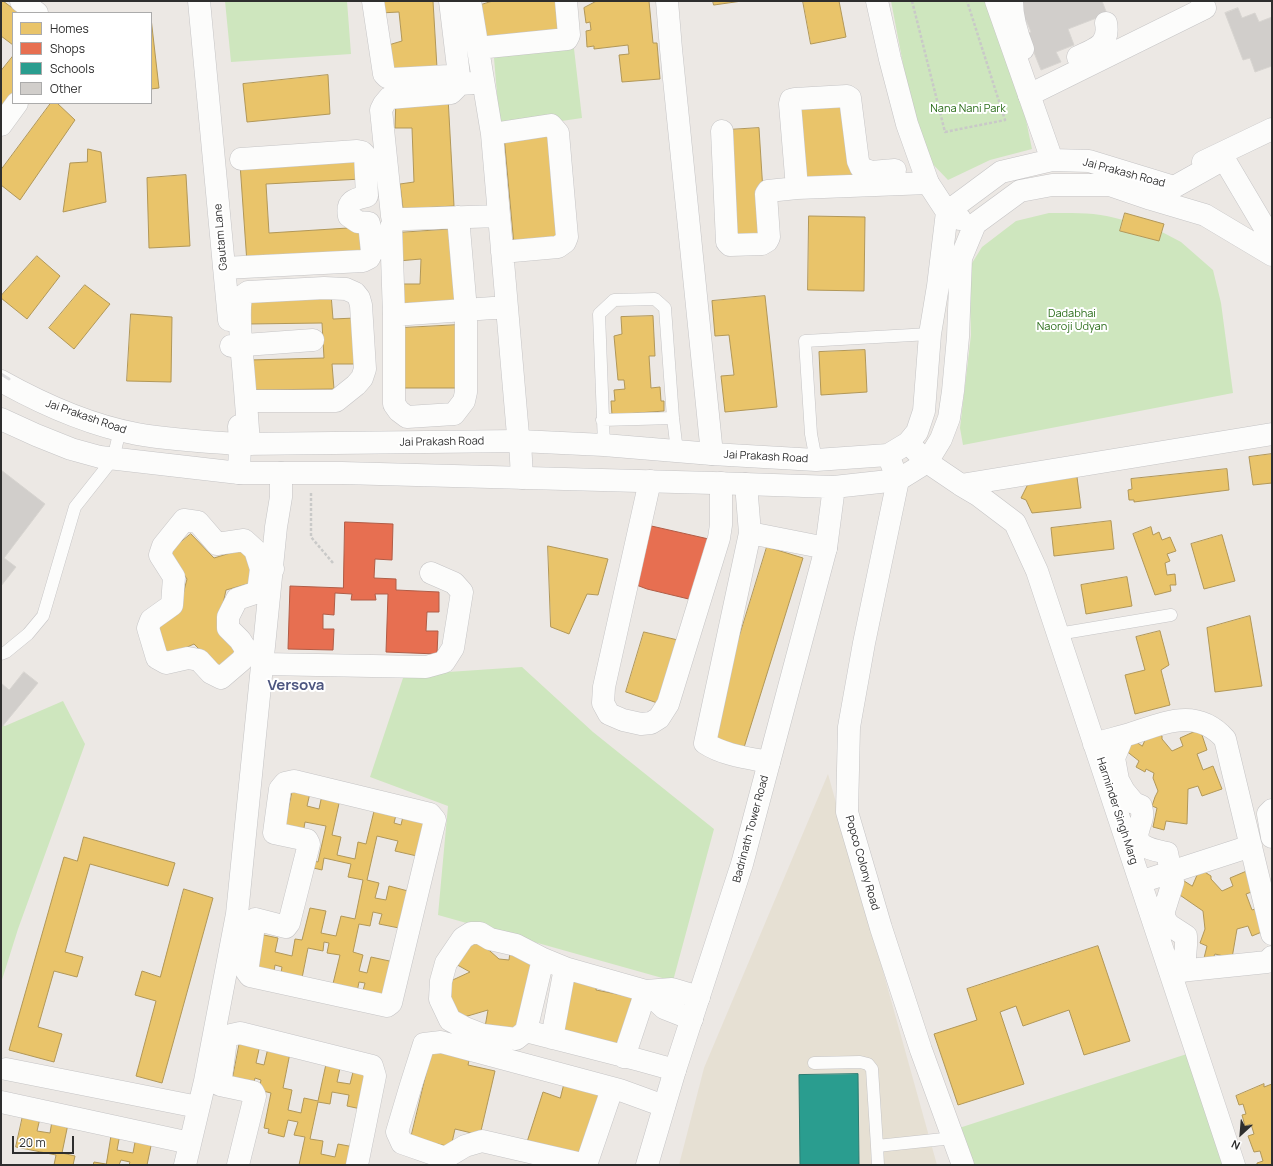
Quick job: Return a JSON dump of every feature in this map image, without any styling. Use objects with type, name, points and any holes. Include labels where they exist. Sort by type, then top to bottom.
[{"type":"street","points":[[21,1],[36,12]]},
{"type":"street","name":"Gautam Lane","points":[[199,1],[224,268],[236,346],[245,444],[239,473]]},
{"type":"street","points":[[373,1],[384,74],[393,88]]},
{"type":"street","points":[[450,1],[460,84]]},
{"type":"street","points":[[470,1],[492,134],[518,435],[520,441],[522,478]]},
{"type":"street","points":[[478,48],[567,39],[569,35],[566,1]]},
{"type":"street","points":[[667,1],[672,65],[712,454]]},
{"type":"street","points":[[877,1],[907,124],[925,175],[948,212],[974,227]]},
{"type":"street","points":[[996,1],[1030,85]]},
{"type":"street","points":[[1012,1],[1017,33],[1030,85],[1052,160]]},
{"type":"street","points":[[1030,85],[1205,8],[1196,2],[1128,29]]},
{"type":"street","points":[[1030,85],[1100,47],[1108,32],[1106,23]]},
{"type":"street","points":[[393,88],[451,93],[460,84],[484,83]]},
{"type":"street","points":[[393,88],[389,98],[381,110],[392,216],[398,219],[499,216]]},
{"type":"street","points":[[797,188],[790,104],[791,100],[795,99],[847,96],[850,98],[858,161],[861,168],[872,172],[882,171],[925,175]]},
{"type":"street","points":[[1,124],[16,104]]},
{"type":"street","points":[[492,134],[551,125],[558,133],[567,237],[565,242],[558,247],[502,252]]},
{"type":"street","points":[[1169,195],[1195,166],[1272,129]]},
{"type":"street","points":[[722,131],[727,242],[730,245],[762,244],[767,241],[766,194],[768,191],[925,175]]},
{"type":"street","points":[[224,268],[363,261],[369,258],[372,252],[369,223],[358,222],[349,216],[348,210],[351,203],[357,198],[367,196],[364,156],[362,152],[357,151],[241,159]]},
{"type":"street","name":"Jai Prakash Road","points":[[1,419],[71,449],[100,457],[239,473],[311,473],[834,487],[898,480],[927,462],[941,439],[949,418],[958,337],[961,258],[975,224],[1020,191],[1052,184],[1110,185],[1169,195],[1224,159],[1269,235],[1272,236]]},
{"type":"street","name":"Jai Prakash Road","points":[[1,381],[33,399],[68,414],[120,430],[168,439],[200,442],[245,444],[520,441],[604,445],[712,454],[816,460],[888,455],[908,443],[917,432],[924,411],[930,334],[948,212],[1001,172],[1052,160],[1089,161],[1169,195],[1272,255]]},
{"type":"street","points":[[398,219],[391,227],[394,315],[394,404],[407,418],[454,414],[464,401],[466,392],[466,310],[458,217]]},
{"type":"street","points":[[245,444],[246,401],[236,346],[241,297],[248,292],[324,288],[346,289],[355,293],[359,298],[361,305],[365,370],[362,378],[356,385],[336,401],[246,401]]},
{"type":"street","points":[[394,315],[507,307]]},
{"type":"street","points":[[236,346],[313,340]]},
{"type":"street","points":[[423,417],[424,442]]},
{"type":"street","points":[[960,485],[1272,434]]},
{"type":"street","name":"Harminder Singh Marg","points":[[908,443],[927,462],[960,485],[978,495],[1014,524],[1037,571],[1140,882],[1177,972],[1234,1165]]},
{"type":"street","points":[[888,455],[898,480]]},
{"type":"street","points":[[274,833],[280,789],[285,783],[294,781],[430,814],[435,820],[391,1003],[387,1006],[250,976],[247,972],[245,825],[263,664],[267,569],[254,550],[244,540],[217,544],[198,522],[184,520],[163,546],[160,556],[174,577],[172,605],[151,620],[148,628],[157,658],[166,663],[188,658],[199,660],[211,673],[221,678],[242,660],[247,651],[240,640],[228,628],[228,617],[237,599],[258,592],[267,569],[276,527],[282,473]]},
{"type":"street","name":"Popco Colony Road","points":[[898,480],[864,642],[849,727],[847,812],[881,928],[921,1050],[963,1165]]},
{"type":"street","points":[[650,481],[604,687],[603,703],[609,714],[623,720],[641,724],[651,723],[659,718],[668,704],[719,538],[721,525],[721,483]]},
{"type":"street","points":[[746,484],[750,533],[705,743],[732,754],[769,762]]},
{"type":"street","name":"Badrinath Tower Road","points":[[647,1165],[675,1070],[742,864],[826,548],[834,487]]},
{"type":"street","points":[[750,533],[826,548]]},
{"type":"street","points":[[263,664],[426,667],[444,662],[453,648],[462,592],[454,583],[431,572]]},
{"type":"street","points":[[1094,744],[1170,720],[1195,720],[1207,724],[1218,731],[1225,739],[1272,934]]},
{"type":"street","points":[[1123,736],[1114,758],[1118,780],[1124,791],[1134,803],[1141,806],[1143,815],[1142,823],[1138,830],[1138,838],[1142,845],[1152,850],[1167,853],[1173,882],[1164,911],[1164,918],[1169,924],[1186,936],[1186,945],[1177,972],[1266,962],[1272,957]]},
{"type":"street","points":[[1272,810],[1268,814],[1272,837]]},
{"type":"street","points":[[245,825],[307,840],[309,844],[290,923],[286,927],[246,916]]},
{"type":"street","points":[[1140,882],[1251,846]]},
{"type":"street","points":[[213,1083],[246,916]]},
{"type":"street","points":[[543,960],[526,1031],[516,1039],[483,1034],[465,1028],[450,1020],[440,999],[441,981],[446,963],[463,938],[471,933],[480,933],[490,940],[516,945],[543,960],[565,968],[646,991],[672,989],[699,997]]},
{"type":"street","points":[[552,1038],[565,968]]},
{"type":"street","points":[[646,991],[664,1008],[692,1019]]},
{"type":"street","points":[[624,1057],[646,991]]},
{"type":"street","points":[[526,1031],[675,1070]]},
{"type":"street","points":[[185,1165],[198,1107],[213,1083],[226,1040],[231,1035],[240,1033],[372,1066],[375,1076],[357,1165]]},
{"type":"street","points":[[612,1089],[586,1165],[482,1141],[465,1146],[445,1158],[402,1143],[398,1132],[424,1044],[441,1042],[620,1090],[664,1106]]},
{"type":"street","points":[[6,1069],[198,1107]]},
{"type":"street","points":[[213,1083],[253,1092],[255,1096],[238,1165]]},
{"type":"street","points":[[1,1102],[190,1142]]},
{"type":"lane","points":[[604,445],[599,314],[614,300],[655,299],[665,308],[673,418],[677,451]]},
{"type":"lane","points":[[816,460],[811,434],[805,341],[930,334]]},
{"type":"lane","points":[[602,420],[673,418]]},
{"type":"lane","points":[[1,654],[6,652],[28,634],[43,616],[75,507],[113,459],[120,430]]},
{"type":"lane","points":[[1058,634],[1171,615]]},
{"type":"lane","points":[[814,1063],[860,1062],[868,1064],[872,1069],[878,1165]]},
{"type":"lane","points":[[877,1146],[953,1138]]},
{"type":"path","points":[[912,1],[945,132],[1005,120],[967,1]]},
{"type":"path","points":[[311,473],[311,537],[333,563]]},
{"type":"shaded area","points":[[828,774],[937,1165],[679,1165],[704,1068]]},
{"type":"green space","points":[[225,1],[347,1],[351,54],[231,62]]},
{"type":"green space","name":"Nana Nani Park","points":[[891,1],[988,1],[1020,91],[1032,149],[990,160],[948,180],[925,156],[909,95]]},
{"type":"green space","points":[[573,40],[582,118],[500,130],[493,46]]},
{"type":"green space","name":"Dadabhai Naoroji Udyan","points":[[1049,213],[1086,214],[1113,217],[1123,220],[1120,231],[1159,241],[1162,232],[1181,242],[1213,270],[1221,303],[1233,393],[963,445],[960,428],[971,335],[969,268],[982,247],[1016,221]]},
{"type":"green space","points":[[522,667],[593,732],[714,829],[673,981],[438,915],[448,806],[370,777],[404,675]]},
{"type":"green space","points":[[63,701],[85,744],[18,929],[1,983],[1,724],[5,726]]},
{"type":"green space","points":[[1193,1052],[1229,1165],[968,1165],[956,1129]]},
{"type":"building: Homes","points":[[1,1],[3,1],[18,12],[12,12],[12,44],[1,36]]},
{"type":"building: Homes","points":[[379,1],[433,1],[437,68],[388,71],[385,46],[402,41],[399,12],[380,13]]},
{"type":"building: Homes","points":[[493,1],[563,1],[567,38],[483,46],[481,5]]},
{"type":"building: Homes","points":[[597,1],[649,1],[653,43],[657,43],[660,79],[622,82],[619,55],[629,54],[628,45],[594,49],[594,46],[587,47],[586,31],[591,30],[590,22],[586,23],[584,8]]},
{"type":"building: Homes","points":[[713,1],[742,1],[714,5]]},
{"type":"building: Homes","points":[[803,1],[839,1],[846,37],[811,44]]},
{"type":"building: Homes","points":[[152,27],[159,88],[152,89]]},
{"type":"building: Homes","points":[[12,57],[12,100],[1,115],[1,71]]},
{"type":"building: Homes","points":[[328,75],[330,114],[247,122],[243,84]]},
{"type":"building: Homes","points":[[448,97],[454,206],[403,209],[400,184],[414,182],[412,128],[395,128],[396,99]]},
{"type":"building: Homes","points":[[848,98],[853,177],[799,180],[795,101]]},
{"type":"building: Homes","points":[[50,104],[58,104],[75,120],[20,200],[1,185],[1,170]]},
{"type":"building: Homes","points":[[553,128],[562,242],[514,245],[504,136]]},
{"type":"building: Homes","points":[[759,128],[766,239],[731,243],[727,130]]},
{"type":"building: Homes","points":[[88,149],[101,152],[106,202],[63,212],[70,163],[87,162]]},
{"type":"building: Homes","points":[[361,157],[362,179],[266,184],[269,233],[364,227],[366,256],[247,263],[240,164]]},
{"type":"building: Homes","points":[[186,175],[190,246],[149,248],[147,178]]},
{"type":"building: Homes","points":[[1125,213],[1164,224],[1159,241],[1120,231]]},
{"type":"building: Homes","points":[[809,216],[865,217],[864,291],[808,290]]},
{"type":"building: Homes","points":[[455,229],[458,305],[399,311],[398,284],[420,284],[421,259],[398,261],[397,233]]},
{"type":"building: Homes","points":[[37,256],[60,276],[27,319],[1,298],[1,296]]},
{"type":"building: Homes","points":[[85,285],[110,304],[74,349],[49,328]]},
{"type":"building: Homes","points":[[331,294],[333,319],[355,318],[358,364],[332,364],[334,389],[252,390],[250,360],[324,358],[322,323],[248,324],[247,298]]},
{"type":"building: Homes","points":[[765,296],[777,407],[725,412],[721,376],[734,375],[729,335],[715,336],[712,301]]},
{"type":"building: Homes","points":[[131,314],[172,317],[171,382],[127,381]]},
{"type":"building: Homes","points":[[653,316],[655,356],[649,356],[651,388],[660,387],[661,401],[664,401],[664,411],[612,415],[611,401],[615,401],[614,390],[625,389],[624,380],[618,380],[614,336],[622,334],[621,317]]},
{"type":"building: Homes","points":[[459,325],[460,388],[403,388],[402,328]]},
{"type":"building: Homes","points":[[865,350],[867,392],[821,395],[819,352]]},
{"type":"building: Homes","points":[[1272,454],[1272,483],[1253,485],[1249,457]]},
{"type":"building: Homes","points":[[1227,469],[1229,490],[1134,502],[1134,500],[1129,500],[1128,490],[1132,489],[1131,479]]},
{"type":"building: Homes","points":[[1077,477],[1081,508],[1032,513],[1026,500],[1021,498],[1028,484]]},
{"type":"building: Homes","points":[[1111,521],[1114,549],[1054,556],[1051,528]]},
{"type":"building: Homes","points":[[1151,527],[1153,535],[1159,532],[1162,540],[1170,537],[1176,551],[1167,554],[1170,561],[1165,563],[1167,575],[1175,574],[1176,585],[1170,585],[1171,591],[1155,595],[1133,534]]},
{"type":"building: Homes","points":[[191,534],[214,558],[247,548],[258,581],[226,590],[218,627],[238,649],[218,668],[194,644],[163,658],[152,626],[178,614],[187,579],[169,552]]},
{"type":"building: Homes","points":[[1222,535],[1235,581],[1204,589],[1191,544]]},
{"type":"building: Homes","points":[[548,546],[608,559],[598,595],[587,594],[569,634],[551,627]]},
{"type":"building: Homes","points":[[767,547],[803,558],[742,754],[707,743]]},
{"type":"building: Homes","points":[[1127,577],[1132,606],[1086,614],[1081,585]]},
{"type":"building: Homes","points":[[1250,616],[1262,686],[1215,692],[1207,628]]},
{"type":"building: Homes","points":[[1160,631],[1169,665],[1161,670],[1170,705],[1135,714],[1125,675],[1145,670],[1136,637]]},
{"type":"building: Homes","points":[[644,632],[682,641],[663,705],[626,692]]},
{"type":"building: Homes","points":[[1151,728],[1162,736],[1162,739],[1172,751],[1183,746],[1180,738],[1200,729],[1207,750],[1197,754],[1203,770],[1213,766],[1222,789],[1202,796],[1198,786],[1188,789],[1187,824],[1166,821],[1164,830],[1153,827],[1157,808],[1152,806],[1158,791],[1153,778],[1154,773],[1146,769],[1145,772],[1136,767],[1139,761],[1125,750],[1132,739],[1142,746]]},
{"type":"building: Homes","points":[[293,789],[310,793],[307,806],[319,809],[322,795],[340,799],[332,835],[341,837],[337,855],[355,859],[358,842],[366,844],[375,807],[397,811],[394,823],[401,825],[404,812],[426,817],[417,856],[395,851],[398,841],[377,836],[367,880],[379,883],[375,898],[386,900],[389,886],[408,891],[399,928],[379,924],[382,914],[373,912],[370,926],[359,924],[353,952],[363,955],[359,971],[367,973],[371,957],[394,962],[384,1003],[361,998],[365,983],[359,982],[356,997],[331,992],[340,955],[327,953],[329,943],[324,942],[323,951],[308,948],[301,983],[280,978],[282,967],[275,965],[273,977],[251,973],[259,934],[278,938],[275,952],[292,956],[295,939],[302,940],[310,908],[326,911],[321,933],[336,936],[341,916],[355,919],[363,880],[348,877],[351,864],[324,858],[322,870],[305,866],[306,859],[318,862],[326,826],[305,822],[303,834],[285,827]]},
{"type":"building: Homes","points":[[84,837],[175,863],[168,886],[90,864],[65,952],[83,957],[77,977],[54,971],[38,1027],[62,1034],[54,1062],[9,1050],[64,857],[77,861]]},
{"type":"building: Homes","points":[[1200,869],[1211,876],[1211,879],[1222,891],[1233,886],[1230,878],[1249,870],[1257,890],[1246,894],[1252,910],[1263,906],[1269,929],[1252,936],[1248,926],[1237,929],[1232,958],[1215,954],[1211,962],[1204,958],[1207,946],[1200,943],[1205,929],[1203,911],[1174,891],[1181,879],[1192,886]]},
{"type":"building: Homes","points":[[184,889],[213,898],[162,1083],[136,1076],[156,1001],[135,995],[142,971],[160,977]]},
{"type":"building: Homes","points":[[474,937],[499,959],[509,960],[510,952],[533,958],[515,1034],[485,1027],[488,1010],[454,1020],[444,984],[470,972],[452,962]]},
{"type":"building: Homes","points":[[1098,946],[1130,1041],[1084,1055],[1069,1010],[1023,1026],[1016,1006],[1000,1012],[1024,1084],[958,1105],[934,1034],[977,1020],[967,989]]},
{"type":"building: Homes","points":[[568,976],[597,982],[596,990],[632,997],[622,1045],[556,1032]]},
{"type":"building: Homes","points":[[240,1041],[260,1045],[256,1063],[264,1065],[268,1048],[290,1053],[283,1088],[292,1090],[288,1110],[301,1113],[304,1098],[318,1101],[326,1064],[340,1068],[337,1082],[350,1084],[353,1072],[368,1075],[361,1109],[347,1106],[349,1095],[332,1092],[330,1104],[318,1102],[310,1139],[323,1141],[321,1154],[335,1157],[338,1144],[354,1147],[350,1165],[299,1165],[305,1137],[294,1135],[298,1122],[288,1120],[284,1137],[268,1133],[269,1129],[264,1128],[271,1093],[259,1090],[261,1080],[255,1078],[253,1087],[232,1083]]},
{"type":"building: Homes","points":[[433,1047],[470,1056],[468,1065],[495,1071],[480,1135],[455,1129],[451,1147],[411,1138]]},
{"type":"building: Homes","points":[[566,1077],[602,1091],[584,1158],[527,1142],[543,1092],[560,1098]]},
{"type":"building: Homes","points":[[1264,1084],[1264,1087],[1272,1084],[1272,1165],[1257,1165],[1257,1163],[1263,1161],[1260,1151],[1254,1152],[1248,1136],[1254,1134],[1251,1124],[1245,1126],[1242,1115],[1246,1114],[1243,1104],[1239,1105],[1236,1096]]},
{"type":"building: Homes","points":[[24,1111],[41,1114],[37,1131],[50,1133],[52,1121],[68,1124],[62,1153],[75,1156],[73,1165],[54,1165],[56,1155],[16,1147]]},
{"type":"building: Homes","points":[[112,1132],[120,1134],[117,1150],[133,1153],[136,1137],[152,1141],[147,1165],[129,1165],[130,1162],[121,1160],[119,1165],[93,1165],[94,1162],[106,1164]]},
{"type":"building: Shops","points":[[345,522],[393,524],[392,560],[375,559],[374,578],[396,579],[396,590],[439,592],[439,612],[427,612],[426,631],[438,631],[437,654],[386,652],[388,594],[375,594],[376,600],[351,600],[352,594],[335,593],[334,615],[323,614],[323,629],[334,629],[333,650],[288,649],[290,586],[343,588]]},
{"type":"building: Shops","points":[[647,525],[713,540],[697,601],[647,589],[631,583]]},
{"type":"building: Schools","points":[[858,1074],[859,1165],[800,1165],[799,1075]]},
{"type":"building: Other","points":[[1020,1],[1102,1],[1107,14],[1068,29],[1074,45],[1056,52],[1061,62],[1041,70],[1033,50],[1021,36],[1031,32],[1026,20],[1021,22]]},
{"type":"building: Other","points":[[1238,8],[1242,18],[1255,13],[1259,22],[1272,17],[1272,66],[1255,72],[1250,58],[1243,60],[1225,13]]},
{"type":"building: Other","points":[[1,470],[45,504],[4,558],[16,567],[1,586]]},
{"type":"building: Other","points":[[24,672],[38,683],[1,728],[1,683],[9,690]]},
{"type":"railway","points":[[1,374],[9,379]]},
{"type":"district","name":"Versova","points":[[296,686]]}]
